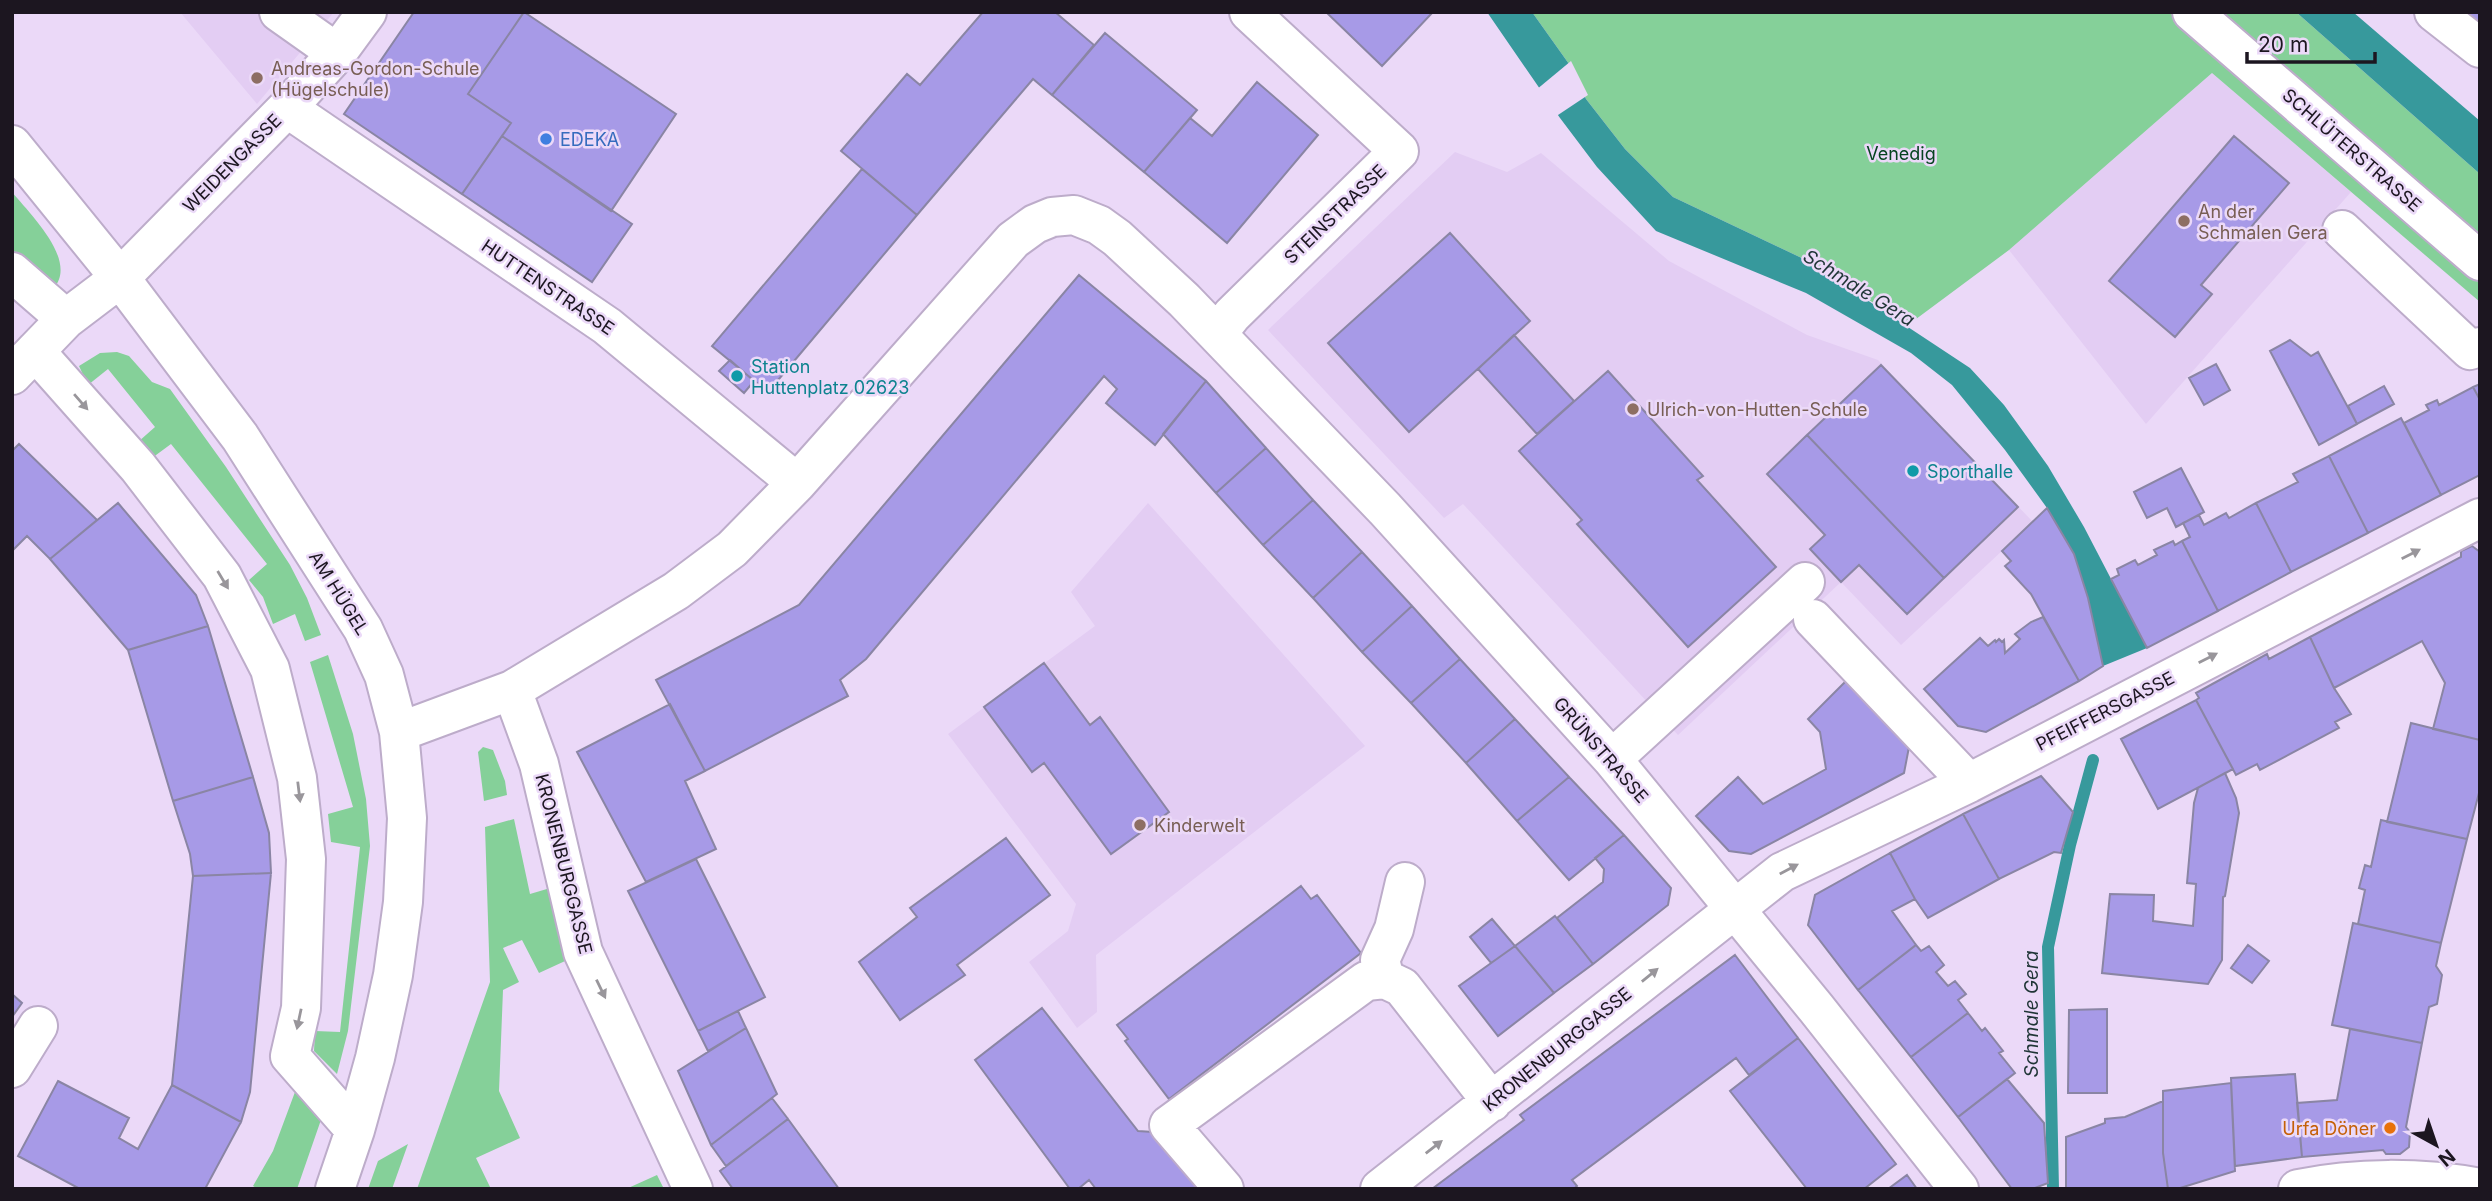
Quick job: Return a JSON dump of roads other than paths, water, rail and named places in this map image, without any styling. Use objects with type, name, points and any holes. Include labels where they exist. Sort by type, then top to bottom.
[{"type":"street","points":[[279,12],[337,53]]},
{"type":"street","name":"WEIDENGASSE","points":[[24,363],[66,319],[120,278],[287,108],[337,53],[367,12]]},
{"type":"street","name":"STEINSTRASSE","points":[[1217,334],[1232,314],[1399,151],[1249,12]]},
{"type":"street","name":"SCHLÜTERSTRASSE","points":[[2192,12],[2480,261]]},
{"type":"street","points":[[2434,12],[2480,48]]},
{"type":"street","name":"HUTTENSTRASSE","points":[[287,108],[607,326],[797,483]]},
{"type":"street","name":"AM HÜGEL","points":[[12,145],[120,278],[240,438],[363,629],[384,675],[399,732],[407,818],[403,902],[391,987],[375,1058],[335,1189]]},
{"type":"street","points":[[399,732],[512,690],[676,591],[732,549],[797,483],[1013,240],[1035,224],[1074,215],[1099,225],[1126,246],[1217,334]]},
{"type":"street","points":[[2342,230],[2470,350],[2480,346]]},
{"type":"street","points":[[12,272],[66,319]]},
{"type":"street","name":"GRÜNSTRASSE","points":[[1217,334],[1385,509],[1612,759],[1816,1008],[1959,1189]]},
{"type":"street","points":[[24,363],[138,467],[222,576],[270,669],[297,778],[306,859],[301,1008],[290,1056],[355,1130]]},
{"type":"street","name":"PFEIFFERSGASSE","points":[[1733,908],[1782,872],[1969,783],[2480,518]]},
{"type":"street","points":[[1612,759],[1805,582]]},
{"type":"street","points":[[1813,619],[1969,783]]},
{"type":"street","name":"KRONENBURGGASSE","points":[[512,690],[539,764],[583,952],[693,1189]]},
{"type":"street","points":[[1385,979],[1380,960],[1394,929],[1405,883]]},
{"type":"street","name":"KRONENBURGGASSE","points":[[1380,1189],[1733,908]]},
{"type":"street","points":[[1224,1189],[1169,1125],[1366,981],[1385,979],[1402,987],[1492,1102]]},
{"type":"street","points":[[12,1068],[38,1026]]},
{"type":"street","points":[[2298,1189],[2372,1180],[2444,1183],[2480,1188]]},
{"type":"waterway","name":"Schmale Gera","points":[[2053,1189],[2048,947],[2070,845],[2093,760]]},
{"type":"place","name":"Andreas-Gordon-Schule (Hügelschule)","points":[[257,78]]},
{"type":"place","name":"EDEKA","points":[[546,139]]},
{"type":"place","name":"An der Schmalen Gera","points":[[2184,221]]},
{"type":"place","name":"Station Huttenplatz 02623","points":[[737,376]]},
{"type":"place","name":"Ulrich-von-Hutten-Schule","points":[[1633,409]]},
{"type":"place","name":"Sporthalle","points":[[1913,471]]},
{"type":"place","name":"Kinderwelt","points":[[1140,825]]},
{"type":"place","name":"Urfa Döner","points":[[2390,1128]]},
{"type":"park label","name":"Venedig","points":[[1901,153]]}]
